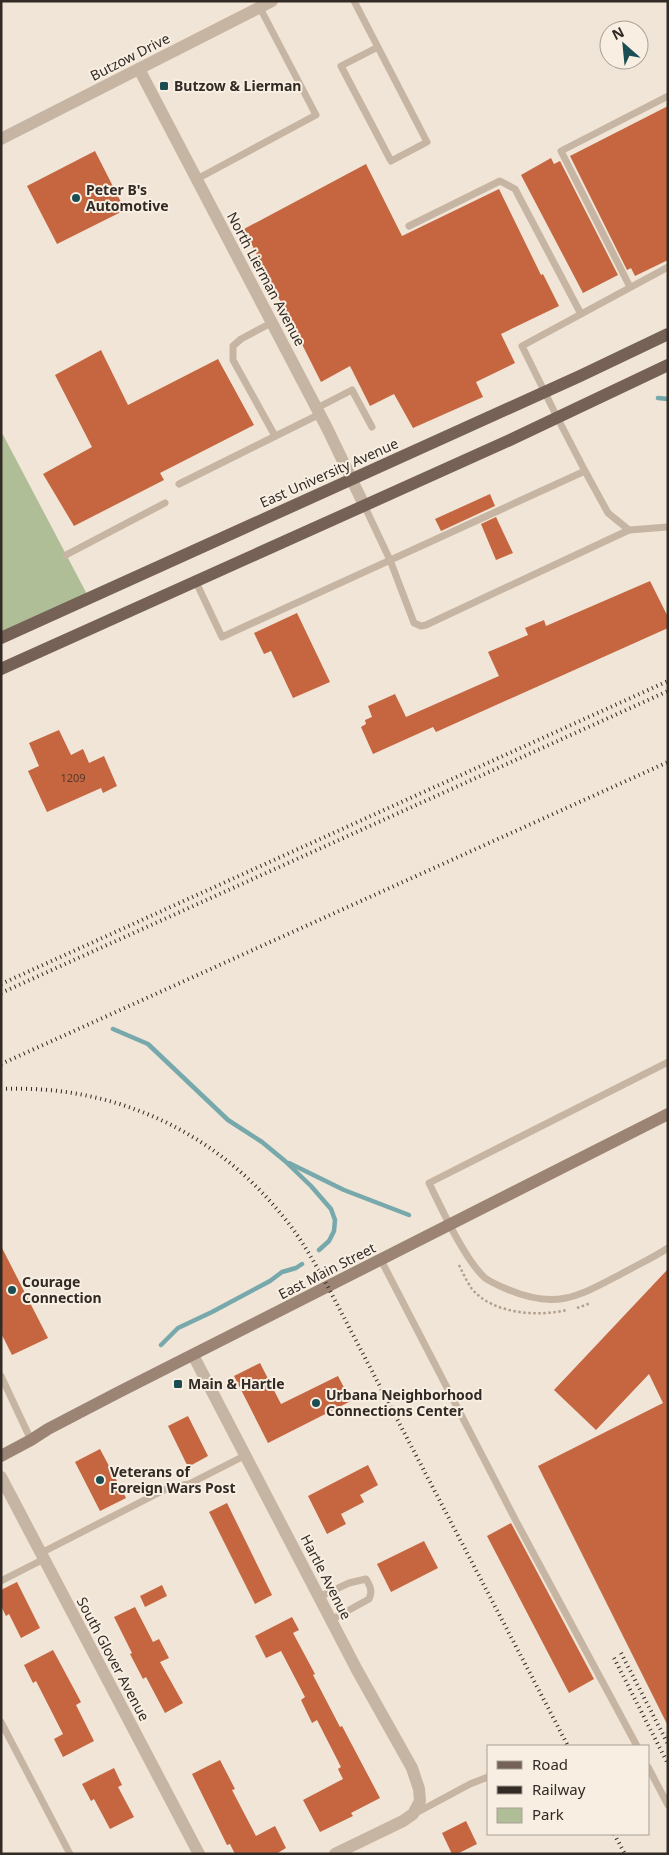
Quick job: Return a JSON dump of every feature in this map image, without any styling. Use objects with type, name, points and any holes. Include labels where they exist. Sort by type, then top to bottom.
[{"type":"main road","name":"East University Avenue","points":[[1,638],[668,334]]},
{"type":"main road","points":[[1,669],[557,418],[668,365]]},
{"type":"main road","name":"East Main Street","points":[[1,1456],[48,1429],[668,1114]]},
{"type":"street","name":"Butzow Drive","points":[[1,139],[272,1]]},
{"type":"street","name":"North Lierman Avenue","points":[[139,69],[318,411],[364,505]]},
{"type":"street","name":"Hartle Avenue","points":[[193,1355],[331,1620],[412,1768],[420,1789],[420,1801],[413,1814]]},
{"type":"street","name":"South Glover Avenue","points":[[1,1477],[199,1854]]},
{"type":"street","points":[[335,1854],[403,1821],[413,1814]]},
{"type":"lane","points":[[354,1],[427,142],[390,161],[341,66],[378,48]]},
{"type":"lane","points":[[197,180],[316,116],[260,8]]},
{"type":"lane","points":[[630,287],[562,151],[668,96]]},
{"type":"lane","points":[[409,226],[500,181],[515,189],[580,314]]},
{"type":"lane","points":[[629,530],[608,513],[557,418],[522,346],[668,267]]},
{"type":"lane","points":[[271,323],[241,338],[233,346],[233,360],[275,436]]},
{"type":"lane","points":[[179,484],[275,436],[352,390],[372,427]]},
{"type":"lane","points":[[196,582],[222,637],[585,471]]},
{"type":"lane","points":[[66,556],[165,503]]},
{"type":"lane","points":[[364,505],[390,560],[414,623],[421,626],[629,530],[668,527]]},
{"type":"lane","points":[[668,1062],[429,1183],[450,1225],[474,1265],[486,1278],[519,1294],[540,1299],[562,1300],[582,1295],[668,1248]]},
{"type":"lane","points":[[381,1260],[512,1514],[636,1745]]},
{"type":"lane","points":[[1,1376],[31,1440]]},
{"type":"lane","points":[[1,1581],[168,1488],[189,1484],[246,1455]]},
{"type":"lane","points":[[320,1597],[349,1583],[366,1579],[369,1584],[372,1594],[370,1599],[331,1620]]},
{"type":"lane","points":[[1,1722],[70,1854]]},
{"type":"lane","points":[[649,1769],[668,1805]]},
{"type":"lane","points":[[413,1814],[470,1784],[487,1777]]},
{"type":"green space","points":[[1,431],[89,598],[1,638]]},
{"type":"building","points":[[668,106],[668,260],[635,276],[631,268],[627,270],[570,156]]},
{"type":"building","name":"Peter B's Automotive","points":[[95,151],[125,210],[57,244],[27,186]]},
{"type":"building","points":[[551,158],[554,164],[560,161],[618,275],[583,293],[521,175]]},
{"type":"building","points":[[366,164],[402,236],[499,189],[541,275],[543,274],[559,306],[501,334],[515,363],[476,382],[483,397],[413,428],[394,394],[370,406],[350,366],[321,382],[244,229]]},
{"type":"building","points":[[101,350],[128,405],[218,359],[254,425],[160,473],[164,480],[74,526],[43,474],[92,447],[55,375]]},
{"type":"building","points":[[490,494],[495,506],[441,531],[435,519]]},
{"type":"building","points":[[496,517],[513,553],[496,560],[481,524]]},
{"type":"building","points":[[650,581],[668,617],[668,628],[436,732],[433,727],[373,754],[361,727],[366,724],[365,720],[372,717],[368,706],[395,694],[406,717],[499,676],[488,652],[528,635],[525,628],[544,620],[546,626]]},
{"type":"building","points":[[297,613],[330,682],[293,698],[271,651],[264,654],[254,633]]},
{"type":"building","points":[[59,730],[71,755],[83,749],[89,763],[104,756],[117,786],[103,793],[101,788],[47,812],[28,771],[39,766],[29,743]]},
{"type":"building","name":"Courage Connection","points":[[1,1246],[48,1338],[12,1355],[1,1333]]},
{"type":"building","points":[[668,1269],[668,1726],[538,1466],[663,1403],[649,1374],[596,1430],[554,1390]]},
{"type":"building","name":"Urbana Neighborhood Connections Center","points":[[260,1363],[281,1404],[338,1376],[351,1401],[268,1443],[234,1376]]},
{"type":"building","points":[[188,1416],[208,1456],[188,1467],[168,1426]]},
{"type":"building","name":"Veterans of Foreign Wars Post","points":[[100,1449],[126,1498],[100,1511],[75,1462]]},
{"type":"building","points":[[368,1465],[378,1485],[360,1495],[364,1502],[341,1514],[346,1524],[327,1534],[308,1496]]},
{"type":"building","points":[[227,1503],[272,1595],[255,1604],[209,1512]]},
{"type":"building","points":[[511,1523],[594,1679],[569,1693],[487,1536]]},
{"type":"building","points":[[424,1541],[438,1568],[391,1592],[377,1564]]},
{"type":"building","points":[[17,1582],[40,1628],[21,1638],[9,1614],[6,1616],[1,1606],[1,1590]]},
{"type":"building","points":[[162,1585],[167,1596],[145,1607],[140,1596]]},
{"type":"building","points":[[135,1607],[153,1642],[159,1639],[169,1658],[160,1662],[183,1703],[165,1713],[146,1677],[143,1679],[114,1617]]},
{"type":"building","points":[[292,1617],[299,1630],[293,1633],[315,1674],[313,1675],[380,1798],[351,1813],[353,1816],[320,1832],[303,1800],[343,1779],[338,1769],[341,1767],[317,1720],[312,1723],[301,1700],[305,1697],[281,1651],[266,1658],[255,1636]]},
{"type":"building","points":[[53,1650],[81,1702],[76,1705],[94,1741],[63,1757],[54,1739],[63,1734],[36,1681],[33,1683],[24,1665]]},
{"type":"building","points":[[220,1760],[235,1789],[232,1790],[256,1836],[275,1826],[286,1848],[276,1854],[235,1854],[230,1844],[227,1845],[192,1774]]},
{"type":"building","points":[[114,1768],[122,1785],[118,1787],[134,1817],[110,1829],[94,1799],[91,1801],[82,1784]]},
{"type":"building","points":[[466,1821],[477,1844],[457,1854],[452,1854],[442,1833]]},
{"type":"waterway","points":[[658,398],[668,399]]},
{"type":"waterway","points":[[113,1029],[148,1044],[228,1120],[262,1142],[311,1186],[331,1209],[335,1220],[334,1231],[329,1241],[319,1250]]},
{"type":"waterway","points":[[289,1163],[344,1190],[409,1215]]},
{"type":"waterway","points":[[161,1345],[178,1328],[270,1281],[282,1272],[302,1264]]},
{"type":"railway","points":[[1,984],[668,681]]},
{"type":"railway","points":[[1,993],[668,691]]},
{"type":"railway","points":[[1,1064],[668,762]]},
{"type":"railway","points":[[1,1089],[41,1089],[81,1094],[119,1104],[156,1118],[191,1136],[223,1158],[254,1184],[288,1222],[301,1240],[328,1287],[567,1745]]},
{"type":"railway","points":[[621,1653],[668,1744]]},
{"type":"railway","points":[[614,1658],[668,1764]]},
{"type":"railway","points":[[615,1835],[625,1854]]},
{"type":"place","name":"Butzow & Lierman","points":[[164,86]]},
{"type":"place","name":"Peter B's Automotive","points":[[76,198]]},
{"type":"place","name":"Courage Connection","points":[[12,1290]]},
{"type":"place","name":"Main & Hartle","points":[[178,1384]]},
{"type":"place","name":"Urbana Neighborhood Connections Center","points":[[316,1403]]},
{"type":"place","name":"Veterans of Foreign Wars Post","points":[[100,1480]]}]
